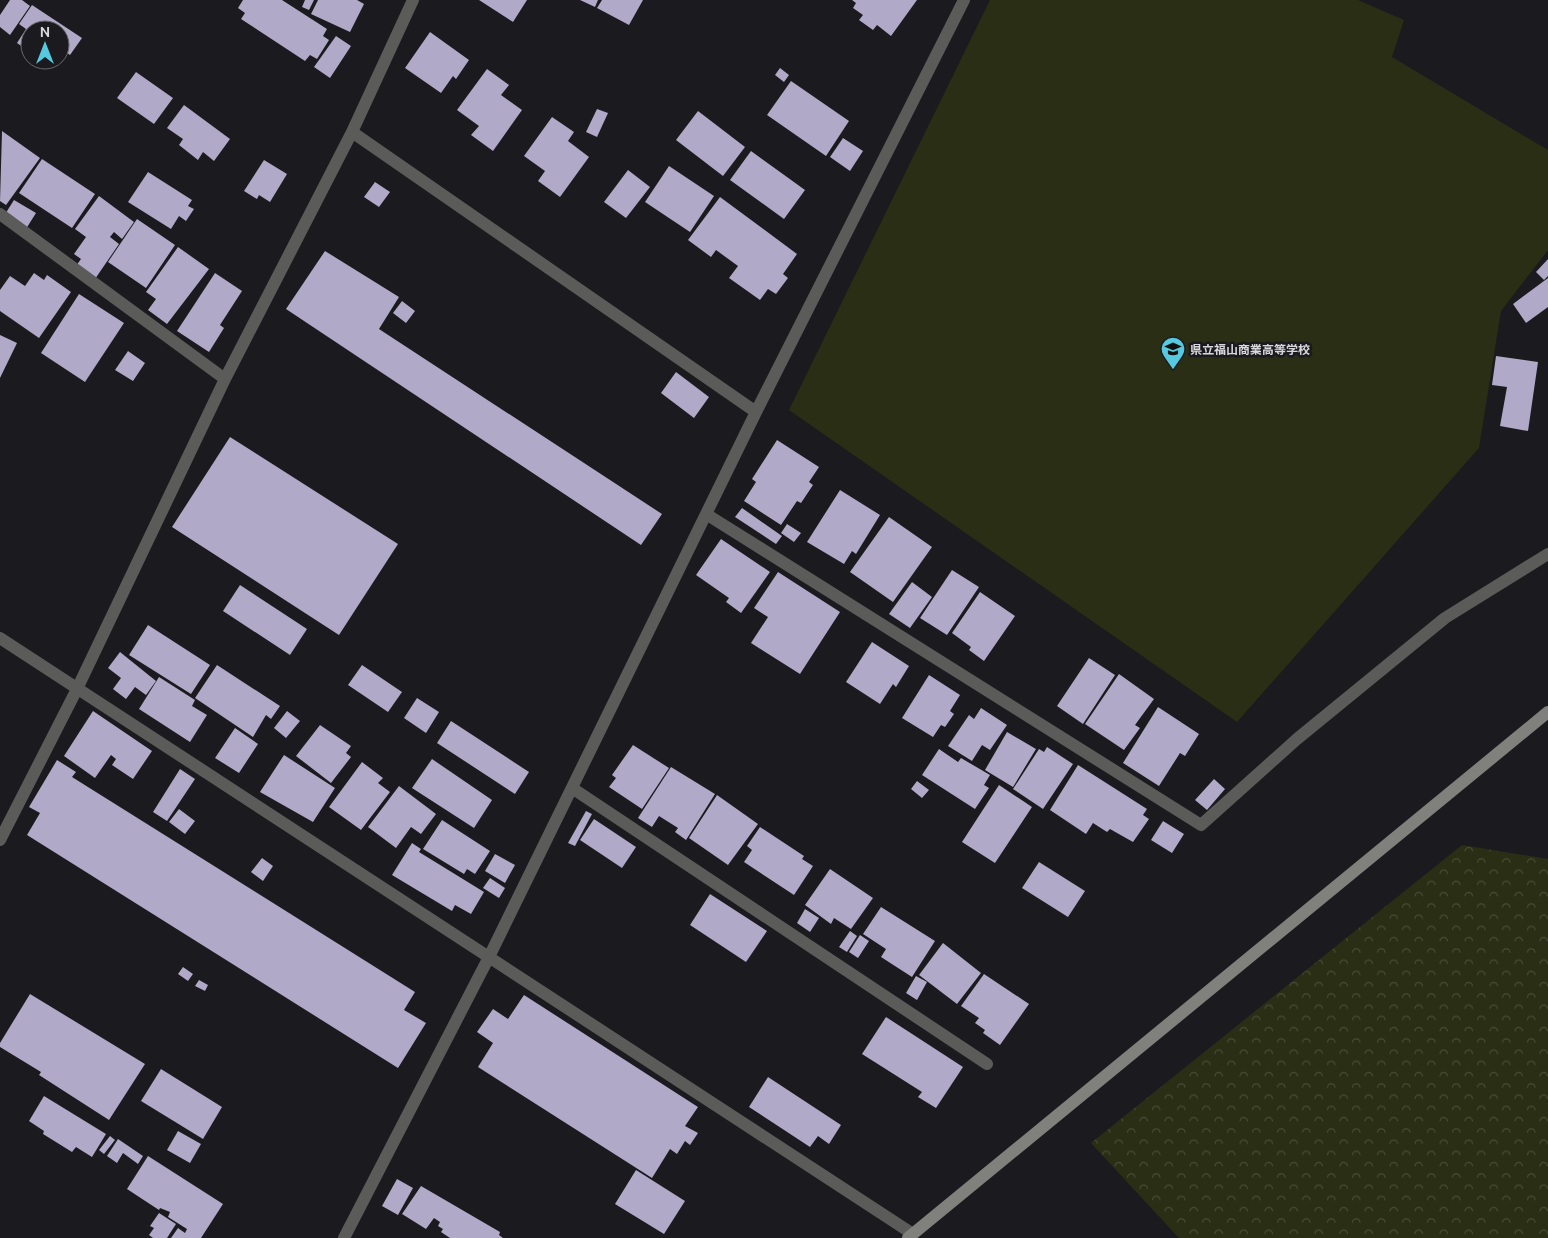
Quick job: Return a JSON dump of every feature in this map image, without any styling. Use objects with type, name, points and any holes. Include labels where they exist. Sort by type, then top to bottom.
[{"type":"street","points":[[0,840],[77,689],[225,379],[352,132],[413,0]]},
{"type":"street","points":[[344,1238],[489,957],[672,588],[756,412],[964,0]]},
{"type":"street","points":[[352,132],[756,412]]},
{"type":"street","points":[[0,214],[225,379]]},
{"type":"street","points":[[706,514],[1201,825],[1297,739],[1445,618],[1548,554]]},
{"type":"street","points":[[0,638],[489,957],[911,1236],[1548,712]]},
{"type":"street","points":[[572,788],[987,1064]]},
{"type":"green space","name":"県立福山商業高等学校","points":[[990,0],[1358,0],[1404,20],[1392,57],[1548,150],[1548,250],[1501,311],[1479,448],[1237,722],[789,410]]},
{"type":"green space","points":[[1462,845],[1548,859],[1548,1238],[1179,1238],[1091,1143]]},
{"type":"building","points":[[10,0],[22,0],[30,6],[10,35],[0,27],[0,15]]},
{"type":"building","points":[[243,0],[282,0],[327,29],[323,36],[329,40],[317,59],[310,55],[305,61],[241,19],[245,13],[238,8]]},
{"type":"building","points":[[305,0],[314,0],[309,10],[302,7]]},
{"type":"building","points":[[318,0],[357,0],[364,4],[350,32],[311,14]]},
{"type":"building","points":[[479,0],[527,0],[513,22]]},
{"type":"building","points":[[580,0],[598,0],[595,7]]},
{"type":"building","points":[[602,0],[643,0],[629,25],[597,8]]},
{"type":"building","points":[[852,0],[917,0],[891,36],[877,25],[873,30],[859,20],[863,15],[853,8],[856,3]]},
{"type":"building","points":[[32,5],[55,20],[22,20]]},
{"type":"building","points":[[70,30],[82,38],[70,55]]},
{"type":"building","points":[[430,32],[469,60],[456,79],[453,76],[441,93],[405,68]]},
{"type":"building","points":[[336,36],[351,46],[330,78],[314,67]]},
{"type":"building","points":[[780,68],[789,75],[784,82],[775,75]]},
{"type":"building","points":[[487,69],[509,85],[501,95],[522,110],[493,151],[471,135],[479,126],[457,110]]},
{"type":"building","points":[[136,72],[173,98],[154,124],[117,98]]},
{"type":"building","points":[[791,81],[849,121],[826,156],[767,115]]},
{"type":"building","points":[[184,105],[230,139],[214,161],[203,152],[198,160],[179,145],[183,139],[167,128]]},
{"type":"building","points":[[597,109],[608,113],[597,137],[586,132]]},
{"type":"building","points":[[698,111],[745,147],[723,176],[676,140]]},
{"type":"building","points":[[552,117],[574,132],[568,141],[589,157],[560,197],[538,181],[545,171],[524,156]]},
{"type":"building","points":[[2,131],[40,158],[6,205],[0,201]]},
{"type":"building","points":[[843,138],[863,151],[850,171],[830,157]]},
{"type":"building","points":[[751,151],[805,190],[784,219],[730,180]]},
{"type":"building","points":[[42,159],[95,194],[72,228],[19,193]]},
{"type":"building","points":[[264,160],[287,174],[270,202],[259,195],[257,199],[244,191]]},
{"type":"building","points":[[669,166],[714,196],[690,232],[645,202]]},
{"type":"building","points":[[628,170],[650,187],[626,218],[604,202]]},
{"type":"building","points":[[148,172],[192,200],[188,206],[194,209],[186,221],[179,216],[171,229],[128,202]]},
{"type":"building","points":[[375,182],[390,192],[379,207],[364,197]]},
{"type":"building","points":[[99,196],[134,222],[122,239],[114,232],[110,237],[119,244],[95,279],[76,266],[81,259],[74,254],[86,237],[75,229]]},
{"type":"building","points":[[720,197],[797,254],[783,274],[788,278],[776,294],[768,289],[760,300],[729,278],[738,266],[716,250],[711,257],[688,240]]},
{"type":"building","points":[[14,200],[36,213],[24,232],[2,219]]},
{"type":"building","points":[[137,219],[175,245],[146,288],[108,262]]},
{"type":"building","points":[[178,247],[209,269],[167,324],[148,310],[156,299],[146,292]]},
{"type":"building","points":[[325,251],[399,297],[379,329],[662,514],[641,545],[286,309]]},
{"type":"building","points":[[1548,259],[1548,276],[1544,280],[1536,272]]},
{"type":"building","points":[[34,273],[44,280],[47,275],[71,292],[39,338],[0,311],[0,290],[10,276],[25,286]]},
{"type":"building","points":[[215,273],[242,291],[220,325],[224,328],[209,352],[177,331]]},
{"type":"building","points":[[1548,278],[1548,307],[1526,323],[1513,304]]},
{"type":"building","points":[[79,294],[124,323],[85,382],[41,353]]},
{"type":"building","points":[[402,301],[415,311],[406,323],[393,313]]},
{"type":"building","points":[[0,335],[17,343],[0,378]]},
{"type":"building","points":[[128,351],[145,363],[133,381],[115,370]]},
{"type":"building","points":[[1496,356],[1538,362],[1528,431],[1500,426],[1507,387],[1492,385]]},
{"type":"building","points":[[676,372],[709,397],[694,418],[661,393]]},
{"type":"building","points":[[230,437],[398,544],[339,635],[172,527]]},
{"type":"building","points":[[777,440],[819,467],[809,482],[813,485],[801,503],[797,501],[781,525],[744,501],[756,482],[752,479]]},
{"type":"building","points":[[840,490],[880,515],[856,554],[852,551],[844,564],[807,542]]},
{"type":"building","points":[[742,508],[782,536],[776,544],[735,517]]},
{"type":"building","points":[[889,517],[932,547],[893,602],[850,572]]},
{"type":"building","points":[[787,524],[801,533],[794,542],[781,533]]},
{"type":"building","points":[[721,539],[770,572],[741,613],[726,602],[729,598],[696,575]]},
{"type":"building","points":[[952,570],[979,587],[947,635],[920,618]]},
{"type":"building","points":[[778,572],[840,612],[800,674],[751,643],[768,617],[754,608]]},
{"type":"building","points":[[912,582],[932,597],[910,628],[889,614]]},
{"type":"building","points":[[240,585],[307,629],[290,655],[223,611]]},
{"type":"building","points":[[980,592],[1015,616],[984,661],[969,650],[971,647],[952,633]]},
{"type":"building","points":[[148,625],[210,665],[191,694],[129,655]]},
{"type":"building","points":[[872,642],[909,666],[896,687],[893,684],[880,704],[846,682]]},
{"type":"building","points":[[120,652],[156,681],[146,695],[135,687],[126,699],[113,689],[121,678],[108,668]]},
{"type":"building","points":[[1089,658],[1115,675],[1083,724],[1057,706]]},
{"type":"building","points":[[217,665],[280,706],[271,719],[266,715],[253,737],[195,698]]},
{"type":"building","points":[[362,665],[402,692],[388,712],[348,685]]},
{"type":"building","points":[[1119,674],[1154,699],[1135,725],[1140,728],[1124,750],[1085,724]]},
{"type":"building","points":[[929,675],[960,695],[950,711],[954,714],[945,727],[941,725],[933,737],[902,718]]},
{"type":"building","points":[[159,677],[195,700],[192,706],[207,715],[190,742],[139,709]]},
{"type":"building","points":[[417,698],[439,712],[426,733],[404,718]]},
{"type":"building","points":[[1158,707],[1199,734],[1185,756],[1180,753],[1159,786],[1123,763]]},
{"type":"building","points":[[981,708],[1007,725],[990,750],[982,745],[972,761],[948,746],[969,715],[974,719]]},
{"type":"building","points":[[93,711],[152,751],[133,779],[112,765],[116,759],[111,755],[95,778],[64,756]]},
{"type":"building","points":[[287,711],[300,721],[286,738],[274,728]]},
{"type":"building","points":[[451,721],[529,772],[515,794],[437,743]]},
{"type":"building","points":[[320,725],[351,746],[346,753],[351,757],[331,783],[296,756]]},
{"type":"building","points":[[235,728],[258,744],[239,773],[215,758]]},
{"type":"building","points":[[1007,732],[1036,749],[1013,787],[985,770]]},
{"type":"building","points":[[633,745],[669,768],[642,809],[609,787],[616,778],[612,775]]},
{"type":"building","points":[[1047,747],[1073,764],[1043,809],[1013,789],[1039,749],[1044,752]]},
{"type":"building","points":[[939,749],[958,762],[961,758],[990,775],[984,785],[989,788],[975,809],[922,775]]},
{"type":"building","points":[[284,755],[335,788],[313,822],[260,792]]},
{"type":"building","points":[[432,759],[492,800],[474,828],[412,788]]},
{"type":"building","points":[[57,760],[76,772],[72,777],[415,992],[404,1010],[426,1023],[398,1068],[27,835],[40,813],[29,807]]},
{"type":"building","points":[[362,762],[383,778],[378,783],[390,792],[361,830],[329,807]]},
{"type":"building","points":[[1078,765],[1147,809],[1143,815],[1149,819],[1133,842],[1110,829],[1107,832],[1093,823],[1086,834],[1050,810]]},
{"type":"building","points":[[671,767],[715,794],[686,840],[675,832],[678,828],[659,816],[652,827],[638,818]]},
{"type":"building","points":[[180,769],[195,779],[167,821],[153,812]]},
{"type":"building","points":[[1214,779],[1225,789],[1207,810],[1195,800]]},
{"type":"building","points":[[917,781],[929,790],[922,798],[911,789]]},
{"type":"building","points":[[999,785],[1032,807],[995,863],[962,842]]},
{"type":"building","points":[[399,786],[436,814],[421,834],[411,827],[396,848],[368,827]]},
{"type":"building","points":[[717,795],[758,824],[728,865],[689,838]]},
{"type":"building","points":[[179,809],[195,821],[185,834],[169,822]]},
{"type":"building","points":[[586,811],[592,814],[575,846],[568,843]]},
{"type":"building","points":[[594,819],[636,847],[622,868],[580,840]]},
{"type":"building","points":[[442,820],[490,851],[475,874],[467,869],[464,874],[423,849]]},
{"type":"building","points":[[1163,821],[1184,834],[1172,853],[1151,840]]},
{"type":"building","points":[[760,827],[804,856],[802,859],[813,866],[794,895],[744,862],[752,850],[747,846]]},
{"type":"building","points":[[412,843],[421,849],[419,852],[484,892],[471,914],[455,905],[452,911],[392,875]]},
{"type":"building","points":[[495,854],[515,865],[505,883],[485,871]]},
{"type":"building","points":[[262,858],[273,866],[263,881],[251,872]]},
{"type":"building","points":[[1039,862],[1085,891],[1068,917],[1022,888]]},
{"type":"building","points":[[830,869],[873,898],[851,929],[834,918],[831,924],[805,905]]},
{"type":"building","points":[[490,878],[505,888],[499,898],[483,888]]},
{"type":"building","points":[[710,894],[767,931],[746,962],[690,925]]},
{"type":"building","points":[[881,907],[935,941],[912,977],[881,957],[886,949],[863,934]]},
{"type":"building","points":[[805,909],[819,918],[810,932],[797,923]]},
{"type":"building","points":[[850,931],[857,936],[847,952],[839,947]]},
{"type":"building","points":[[860,935],[869,941],[858,958],[849,952]]},
{"type":"building","points":[[943,943],[981,973],[957,1004],[919,975]]},
{"type":"building","points":[[183,967],[193,974],[188,981],[178,974]]},
{"type":"building","points":[[984,974],[1029,1004],[1000,1045],[983,1033],[985,1030],[975,1023],[979,1018],[961,1006]]},
{"type":"building","points":[[916,976],[927,982],[917,1000],[906,993]]},
{"type":"building","points":[[199,980],[208,985],[205,991],[195,986]]},
{"type":"building","points":[[30,994],[145,1064],[109,1120],[39,1075],[41,1072],[0,1047],[0,1043]]},
{"type":"building","points":[[524,995],[698,1107],[685,1126],[698,1133],[690,1145],[685,1141],[677,1154],[670,1149],[652,1178],[478,1067],[493,1043],[477,1032],[493,1009],[508,1019]]},
{"type":"building","points":[[886,1017],[963,1067],[936,1108],[918,1097],[922,1092],[862,1054]]},
{"type":"building","points":[[161,1069],[222,1107],[203,1139],[141,1101]]},
{"type":"building","points":[[768,1077],[841,1125],[829,1144],[818,1136],[810,1147],[749,1107]]},
{"type":"building","points":[[44,1096],[106,1134],[92,1157],[76,1147],[72,1152],[43,1134],[44,1131],[29,1121]]},
{"type":"building","points":[[178,1131],[201,1144],[190,1163],[167,1150]]},
{"type":"building","points":[[110,1136],[115,1140],[104,1154],[99,1150]]},
{"type":"building","points":[[118,1139],[143,1156],[138,1164],[123,1153],[117,1163],[107,1156]]},
{"type":"building","points":[[148,1156],[223,1204],[201,1238],[171,1238],[178,1228],[185,1233],[187,1229],[168,1217],[170,1212],[160,1208],[159,1210],[127,1189]]},
{"type":"building","points":[[636,1170],[685,1201],[664,1234],[615,1204]]},
{"type":"building","points":[[397,1179],[413,1188],[398,1215],[382,1206]]},
{"type":"building","points":[[421,1186],[500,1232],[499,1235],[503,1238],[450,1238],[441,1232],[443,1229],[438,1226],[440,1222],[434,1218],[426,1229],[402,1214]]},
{"type":"building","points":[[159,1213],[176,1224],[167,1238],[153,1238],[149,1235],[154,1228],[150,1226]]},
{"type":"place","name":"県立福山商業高等学校","points":[[1173,370]]}]
